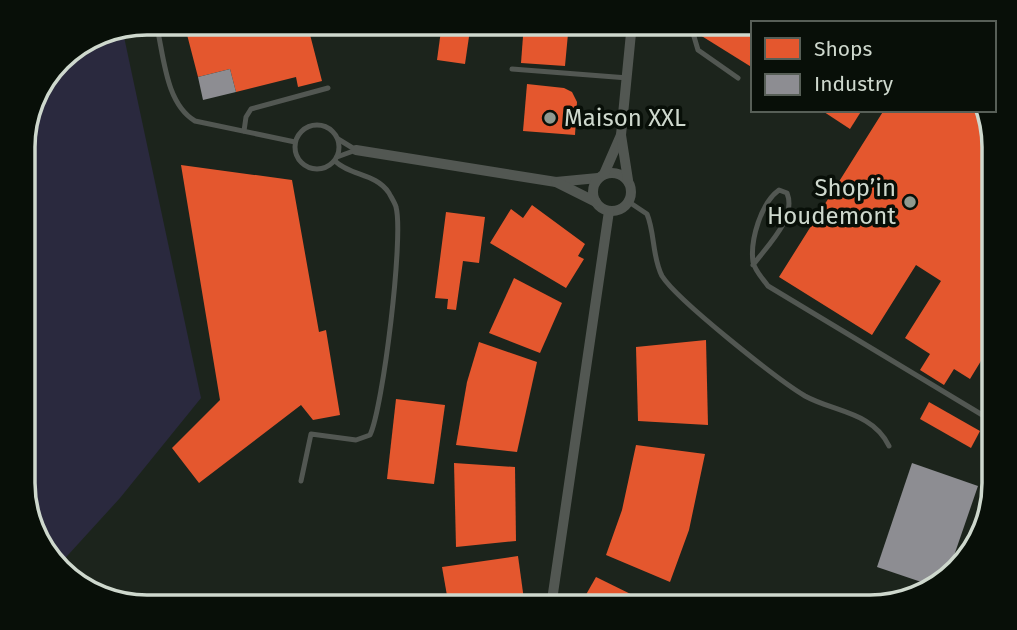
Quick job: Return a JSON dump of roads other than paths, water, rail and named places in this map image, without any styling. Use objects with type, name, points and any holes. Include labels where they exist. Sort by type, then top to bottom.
[{"type":"street","points":[[556,182],[610,211],[620,210],[629,202],[632,190],[621,135],[631,35]]},
{"type":"street","points":[[596,202],[593,192],[621,135]]},
{"type":"street","points":[[356,150],[556,182],[617,173],[628,180]]},
{"type":"street","points":[[553,595],[610,211]]},
{"type":"lane","points":[[159,35],[176,103],[195,121],[295,142]]},
{"type":"lane","points":[[694,35],[698,50],[738,78]]},
{"type":"lane","points":[[512,69],[628,78]]},
{"type":"lane","points":[[244,131],[246,117],[251,109],[328,88]]},
{"type":"lane","points":[[313,125],[331,129],[338,139],[356,150],[322,169],[308,167],[298,159],[295,142],[302,131],[313,125]]},
{"type":"lane","points":[[301,481],[311,434],[365,439],[374,427],[398,257],[396,207],[387,190],[377,181],[340,166],[336,159],[338,139]]},
{"type":"lane","points":[[753,265],[789,215],[791,202],[787,193],[779,190],[767,199],[753,245],[753,265],[768,286],[982,415]]},
{"type":"lane","points":[[629,202],[647,214],[662,275],[680,296],[789,385],[815,401],[852,413],[874,426],[889,446]]},
{"type":"place","name":"Maison XXL","points":[[550,118]]},
{"type":"place","name":"Shop’in Houdemont","points":[[910,202]]}]
